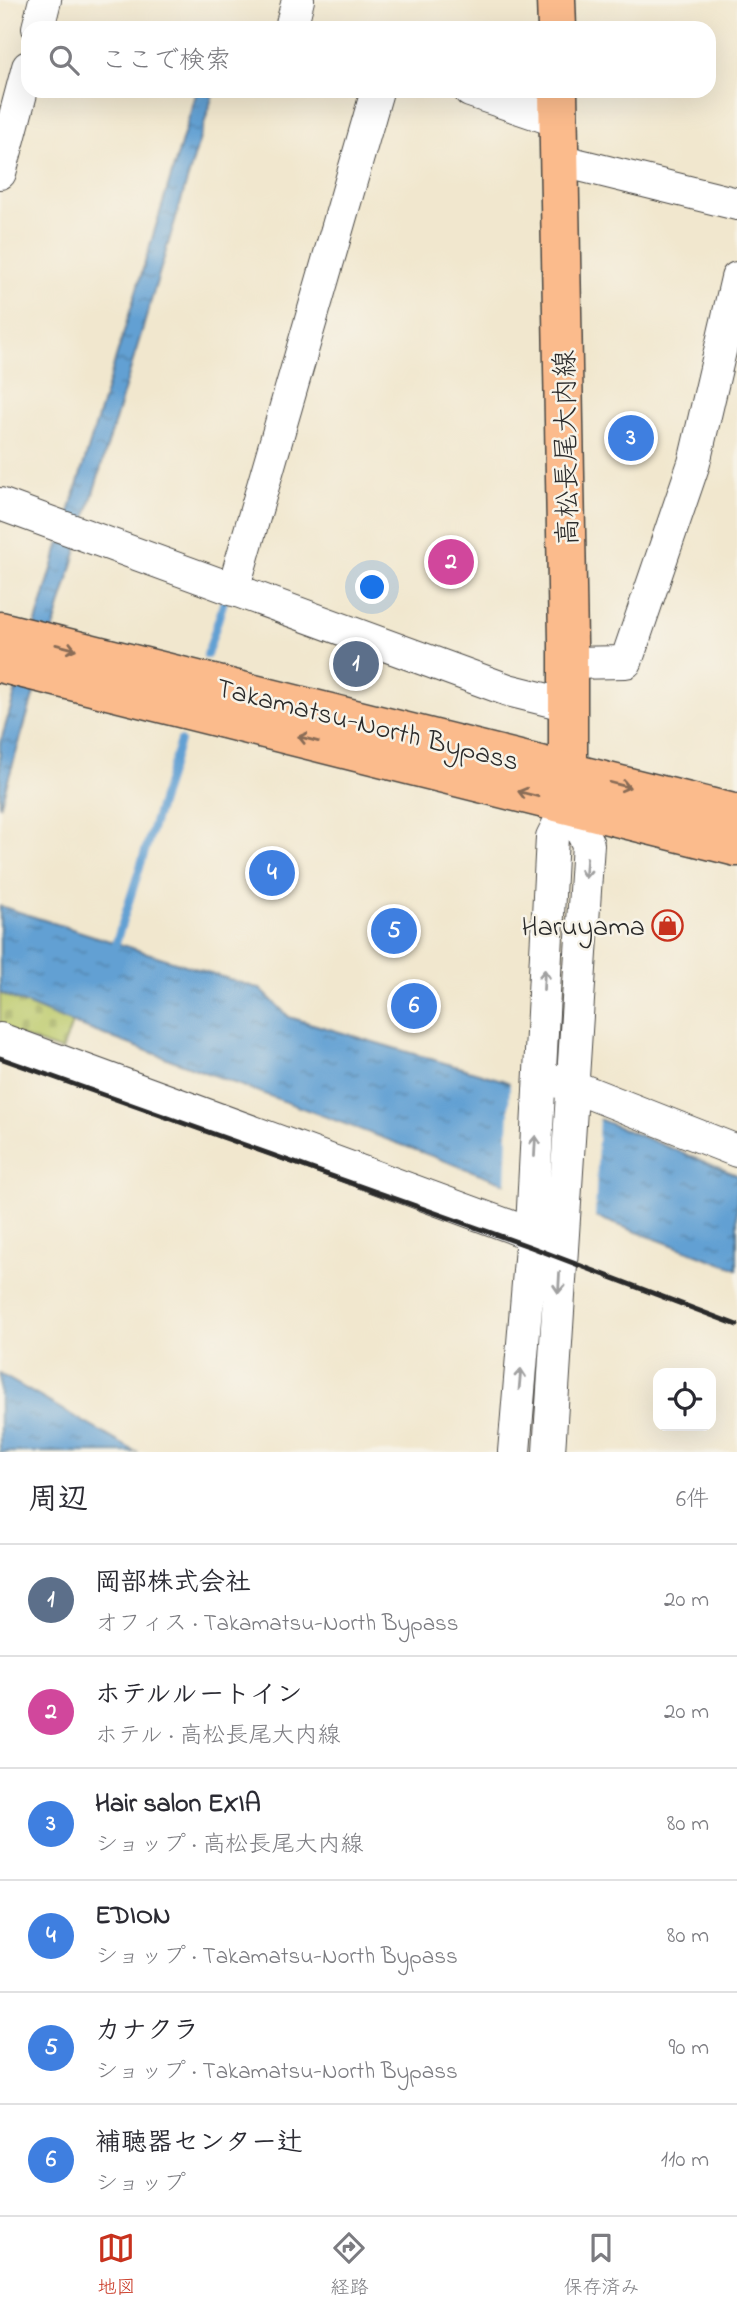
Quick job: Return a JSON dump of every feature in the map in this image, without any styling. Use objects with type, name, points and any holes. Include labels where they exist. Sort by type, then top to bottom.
[{"type":"main road","points":[[556,0],[557,21]]},
{"type":"main road","name":"高松長尾大内線","points":[[558,106],[568,789]]},
{"type":"main road","name":"Takamatsu-North Bypass","points":[[0,631],[568,789],[737,846]]},
{"type":"main road","name":"Takamatsu-North Bypass","points":[[0,663],[568,789],[737,814]]},
{"type":"street","points":[[40,21],[45,0]]},
{"type":"street","points":[[293,21],[298,0]]},
{"type":"street","points":[[0,173],[18,70]]},
{"type":"street","points":[[233,590],[375,98]]},
{"type":"street","points":[[511,98],[558,106]]},
{"type":"street","points":[[559,160],[737,204]]},
{"type":"street","points":[[568,663],[626,662],[694,463],[737,278]]},
{"type":"street","points":[[0,504],[508,690],[568,705]]},
{"type":"street","points":[[514,1450],[531,1219],[552,837],[568,789]]},
{"type":"street","points":[[549,1452],[588,844],[568,789]]},
{"type":"street","points":[[0,1039],[531,1219],[561,1246]]},
{"type":"street","points":[[538,1082],[737,1152]]},
{"type":"green space","points":[[0,993],[72,1023],[62,1051],[0,1029]]},
{"type":"water","points":[[195,98],[212,98],[84,524],[67,519]]},
{"type":"water","points":[[60,542],[78,546],[0,807],[0,744]]},
{"type":"water","points":[[0,906],[260,989],[289,1017],[502,1080],[737,1175],[737,1269],[72,1023],[0,993]]},
{"type":"water","points":[[0,1374],[117,1441],[136,1452],[0,1452]]},
{"type":"pier","points":[[510,1080],[599,1115],[595,1220],[506,1187]]},
{"type":"waterway","points":[[207,655],[225,598]]},
{"type":"waterway","points":[[113,952],[180,741]]},
{"type":"railway","points":[[0,1058],[531,1247],[737,1325]]},
{"type":"place","name":"Hair salon EXIA","points":[[631,438]]},
{"type":"place","name":"ホテルルートイン","points":[[451,562]]},
{"type":"place","name":"岡部株式会社","points":[[356,664]]},
{"type":"place","name":"EDION","points":[[272,873]]},
{"type":"place","name":"Haruyama","points":[[668,925]]},
{"type":"place","name":"カナクラ","points":[[394,931]]},
{"type":"place","name":"補聴器センター辻","points":[[414,1006]]}]
